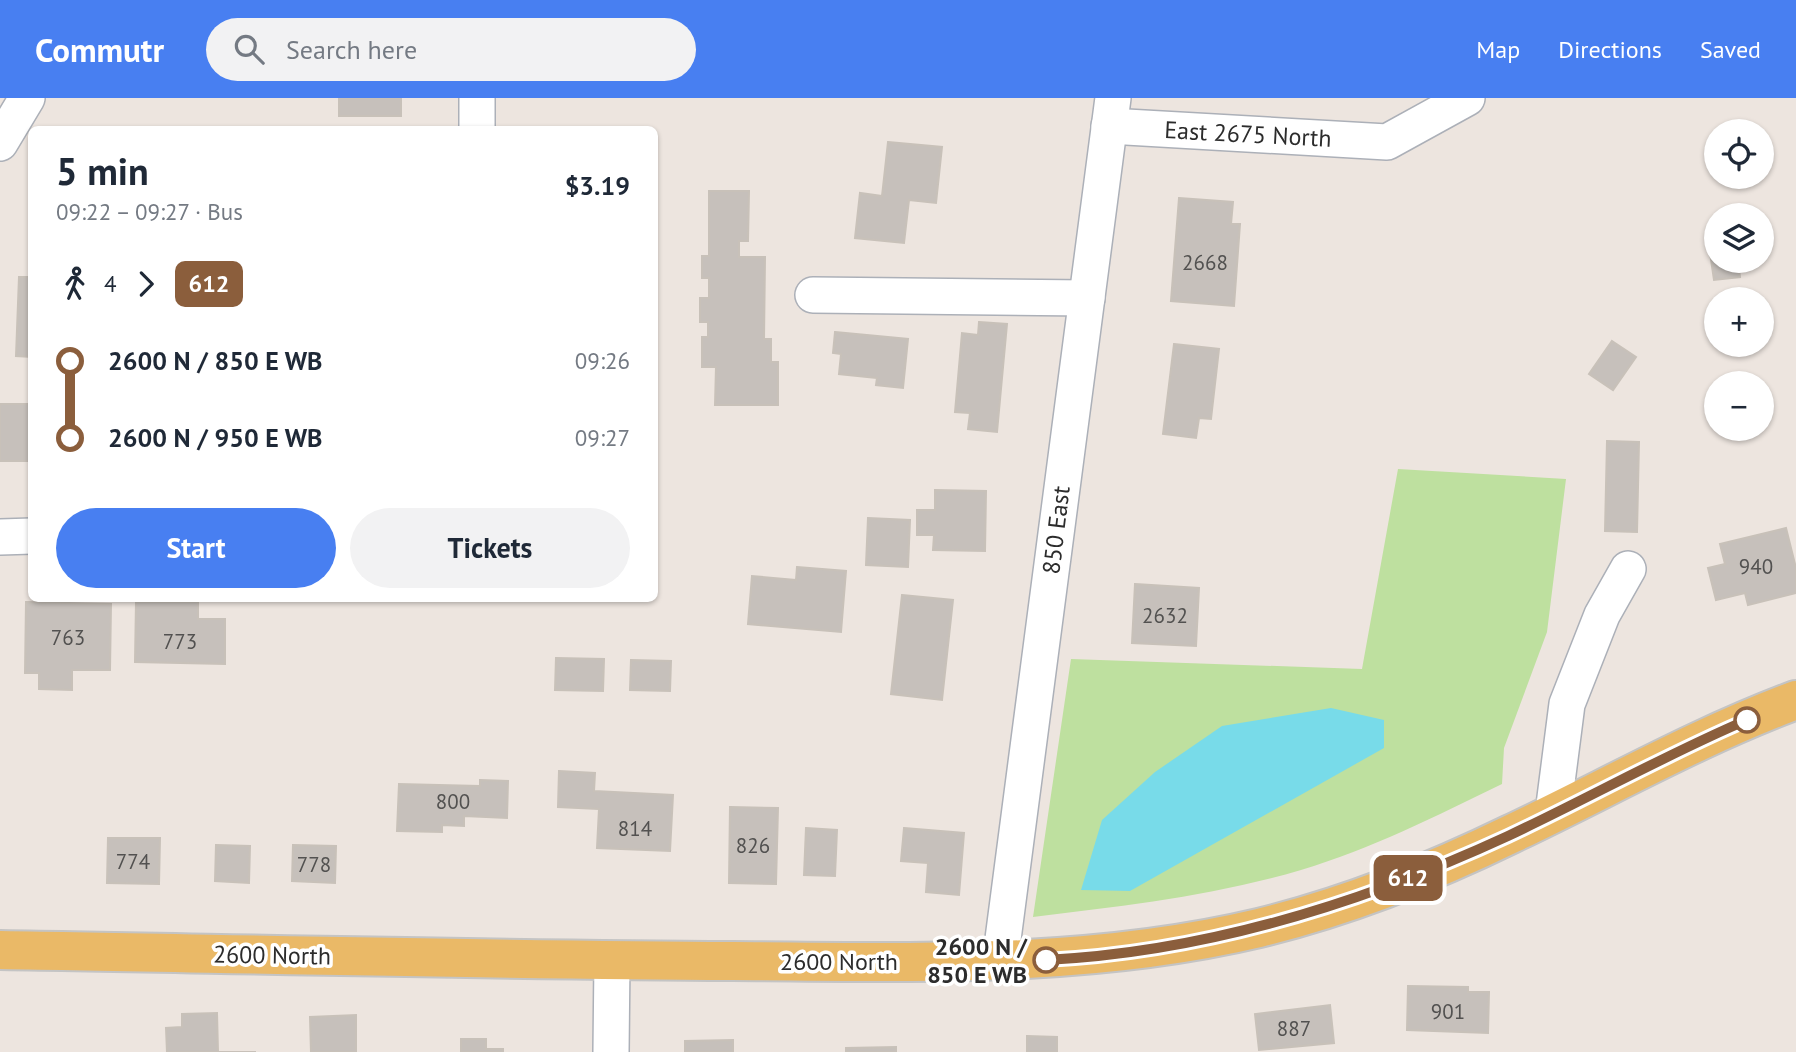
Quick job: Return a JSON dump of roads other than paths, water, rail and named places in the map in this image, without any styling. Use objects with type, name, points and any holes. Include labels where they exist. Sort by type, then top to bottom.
[{"type":"main road","name":"2600 North","points":[[0,950],[612,960],[1000,962],[1064,959],[1130,950],[1260,928],[1383,889],[1508,836],[1682,747],[1796,701]]},
{"type":"street","points":[[0,144],[27,98]]},
{"type":"street","points":[[477,98],[477,126]]},
{"type":"street","name":"East 2675 North","points":[[1111,112],[1387,142],[1467,98]]},
{"type":"street","name":"850 East","points":[[1000,962],[1111,112]]},
{"type":"street","points":[[813,295],[1087,298]]},
{"type":"street","points":[[0,537],[28,536]]},
{"type":"street","points":[[1553,813],[1567,704],[1602,615],[1628,569]]},
{"type":"street","points":[[611,1052],[612,960]]},
{"type":"water","points":[[1331,708],[1384,720],[1384,748],[1130,891],[1081,890],[1102,820],[1155,772],[1222,726]]},
{"type":"place","name":"2600 N / 850 E WB","points":[[1046,960]]}]
